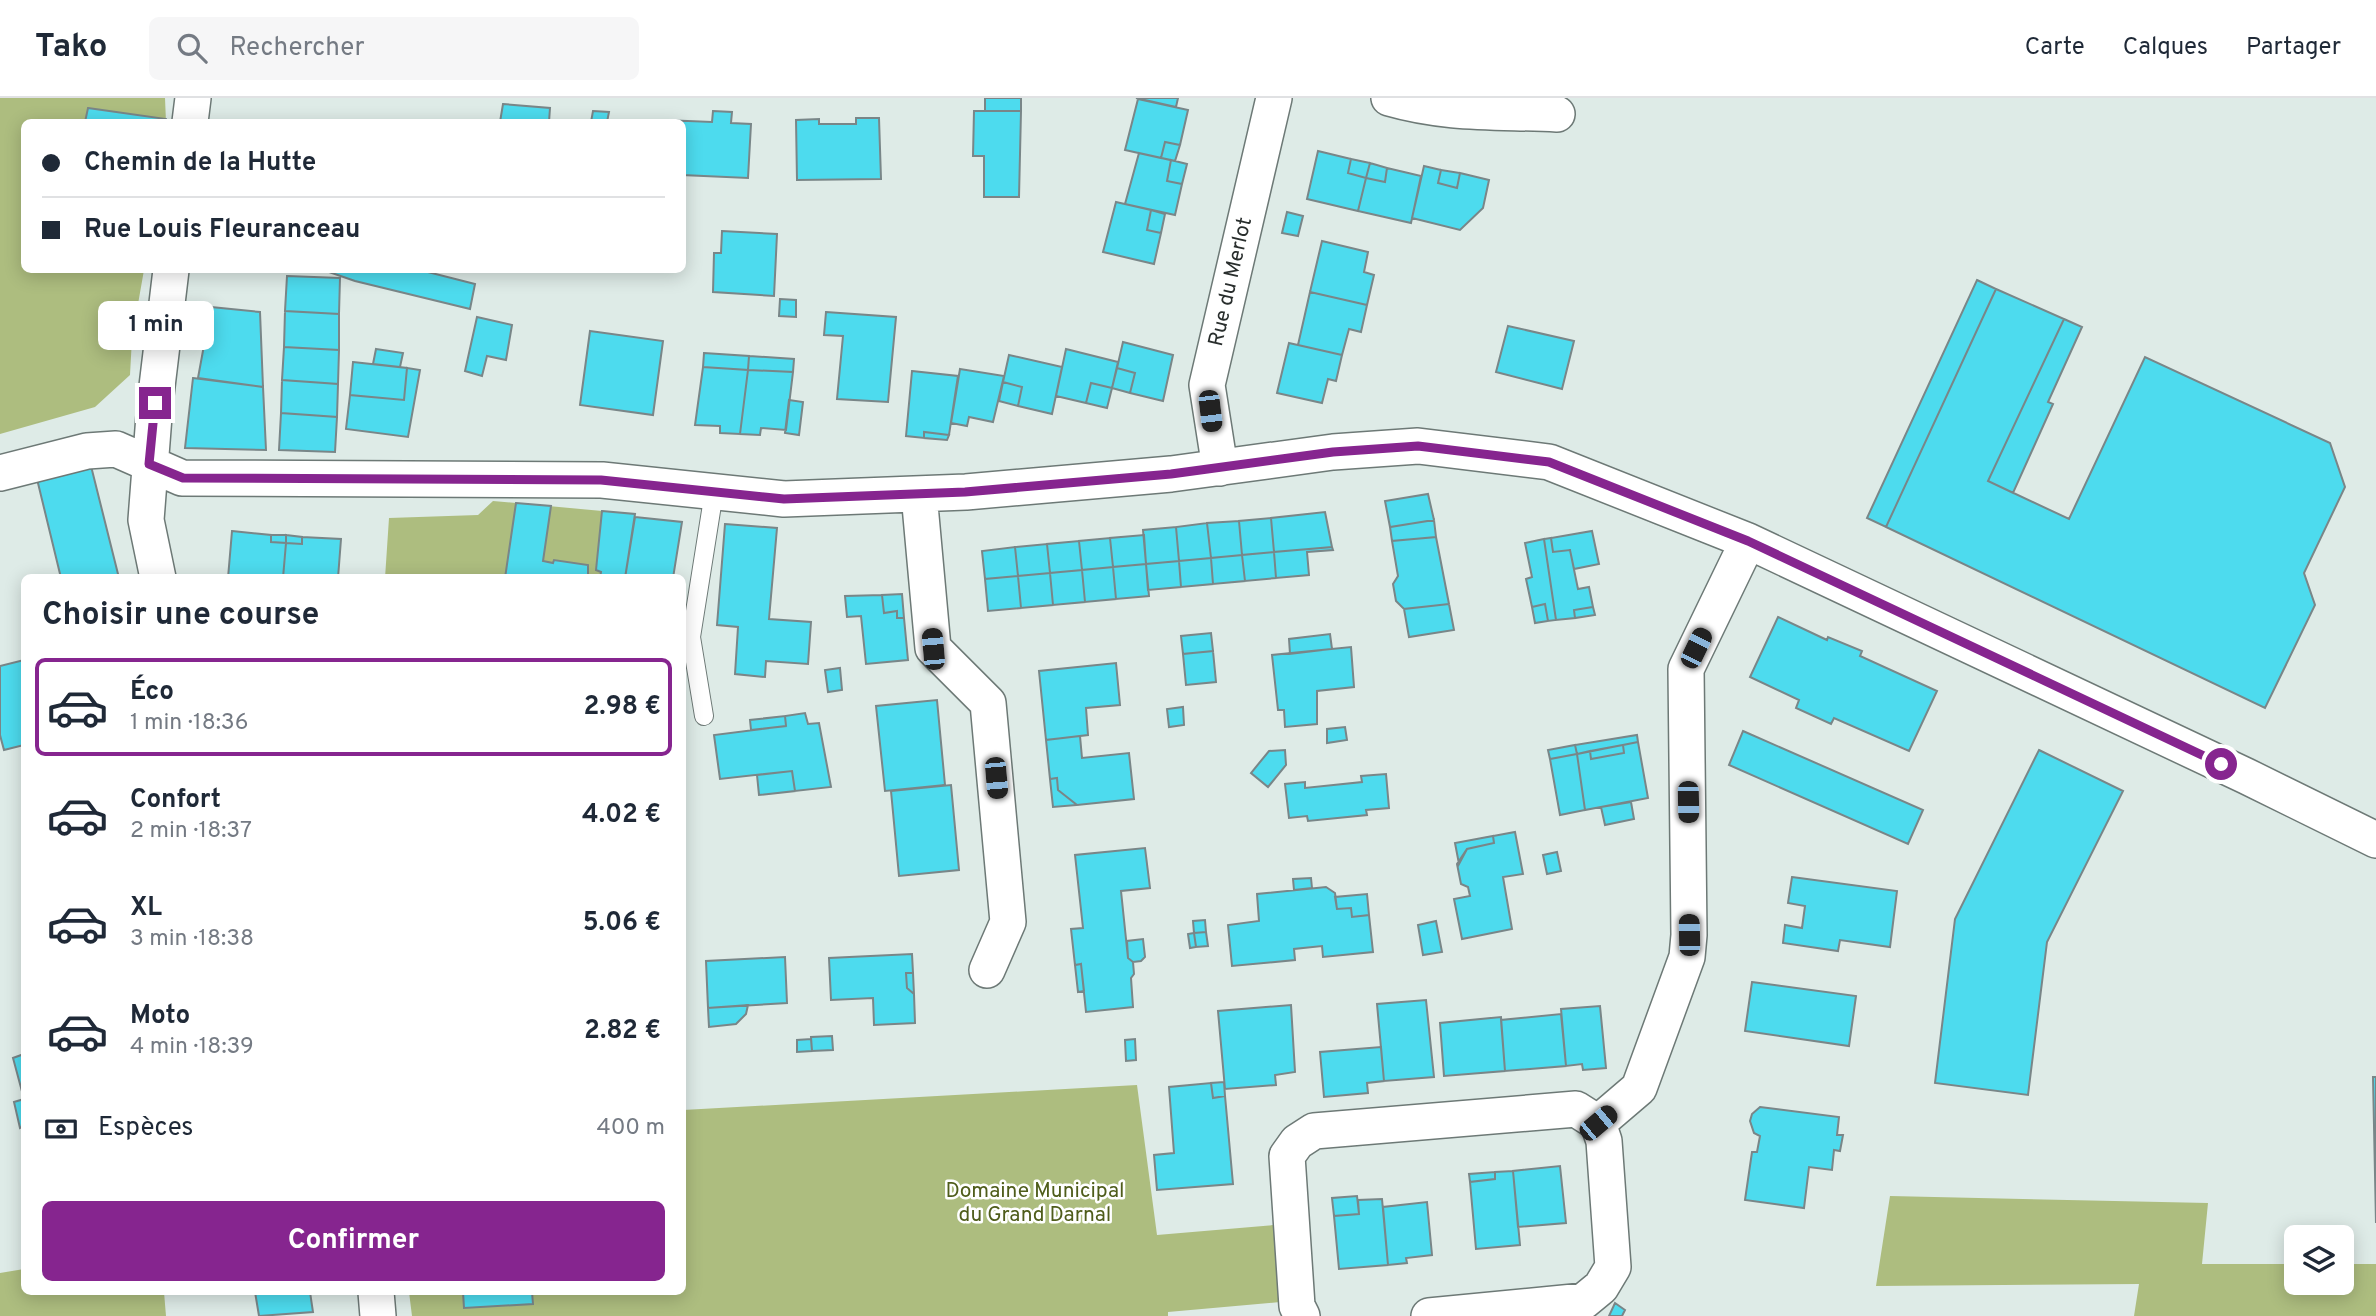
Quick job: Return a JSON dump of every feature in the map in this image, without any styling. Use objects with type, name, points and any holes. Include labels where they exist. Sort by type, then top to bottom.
[{"type":"street","points":[[190,119],[193,98]]},
{"type":"street","name":"Rue du Merlot","points":[[1220,468],[1207,384],[1273,98]]},
{"type":"street","points":[[1388,98],[1422,108],[1475,114],[1510,111],[1557,114]]},
{"type":"street","points":[[157,574],[146,520],[149,464],[172,273]]},
{"type":"street","points":[[0,473],[88,451],[116,449],[183,478],[549,478],[601,480],[784,499],[919,494],[1220,468],[1333,452],[1418,446],[1549,462],[1748,541],[2246,775],[2376,840]]},
{"type":"street","points":[[919,494],[933,649],[988,703],[1008,922],[987,970]]},
{"type":"street","points":[[1598,1123],[1639,1088],[1687,957],[1686,669],[1748,541]]},
{"type":"street","points":[[1301,1316],[1297,1306],[1287,1156],[1297,1142],[1314,1131],[1576,1109],[1598,1123],[1604,1141],[1613,1267],[1601,1287],[1584,1301],[1429,1316]]},
{"type":"street","points":[[376,1295],[377,1316]]},
{"type":"lane","points":[[704,716],[691,637],[714,492]]},
{"type":"green space","points":[[0,98],[165,98],[166,119],[21,119],[21,273],[143,273],[132,338],[130,375],[95,407],[0,434]]},
{"type":"green space","points":[[493,501],[635,514],[625,574],[385,574],[389,518],[478,515]]},
{"type":"green space","name":"Domaine Municipal du Grand Darnal","points":[[1137,1085],[1157,1235],[1274,1225],[1280,1302],[1168,1312],[1168,1316],[412,1316],[409,1295],[686,1295],[686,1110]]},
{"type":"green space","points":[[1890,1196],[2208,1203],[2202,1264],[2284,1264],[2284,1295],[2354,1295],[2354,1264],[2376,1264],[2376,1316],[2134,1316],[2139,1284],[1876,1286]]},
{"type":"green space","points":[[21,1270],[21,1295],[164,1295],[166,1316],[0,1316],[0,1273]]},
{"type":"building","points":[[985,98],[1021,98],[1021,111],[985,111]]},
{"type":"building","points":[[1136,98],[1178,98],[1176,107]]},
{"type":"building","points":[[1138,99],[1188,110],[1180,145],[1165,142],[1161,158],[1125,150]]},
{"type":"building","points":[[503,104],[550,108],[549,119],[500,119]]},
{"type":"building","points":[[88,108],[166,119],[86,119]]},
{"type":"building","points":[[593,111],[609,112],[608,119],[592,119]]},
{"type":"building","points":[[713,111],[732,112],[731,123],[751,124],[748,178],[686,175],[686,121],[712,122]]},
{"type":"building","points":[[974,111],[1021,111],[1019,197],[984,197],[984,156],[973,156]]},
{"type":"building","points":[[856,118],[879,118],[881,179],[797,180],[796,120],[819,119],[819,124],[856,124]]},
{"type":"building","points":[[1165,142],[1180,145],[1175,161],[1161,158]]},
{"type":"building","points":[[1318,151],[1351,159],[1348,173],[1366,178],[1358,211],[1307,199]]},
{"type":"building","points":[[1139,153],[1171,160],[1167,181],[1182,184],[1175,215],[1125,204]]},
{"type":"building","points":[[1351,159],[1370,163],[1366,178],[1348,173]]},
{"type":"building","points":[[1171,160],[1187,164],[1182,184],[1167,181]]},
{"type":"building","points":[[1370,163],[1387,168],[1385,182],[1366,178]]},
{"type":"building","points":[[1424,166],[1441,170],[1438,183],[1457,188],[1460,173],[1489,180],[1483,208],[1460,230],[1412,218]]},
{"type":"building","points":[[1387,168],[1421,176],[1411,223],[1358,211],[1366,178],[1385,182]]},
{"type":"building","points":[[1441,170],[1460,173],[1457,188],[1438,183]]},
{"type":"building","points":[[1116,202],[1151,210],[1147,230],[1161,233],[1154,264],[1103,252]]},
{"type":"building","points":[[1151,210],[1165,214],[1161,233],[1147,230]]},
{"type":"building","points":[[1287,212],[1303,216],[1298,236],[1282,233]]},
{"type":"building","points":[[722,231],[777,234],[774,296],[713,292],[714,253],[721,253]]},
{"type":"building","points":[[1322,241],[1368,252],[1364,272],[1374,275],[1367,305],[1310,292]]},
{"type":"building","points":[[332,273],[432,273],[475,284],[470,309]]},
{"type":"building","points":[[287,276],[340,278],[339,314],[285,311]]},
{"type":"building","points":[[1977,280],[1996,289],[1886,527],[1867,518]]},
{"type":"building","points":[[1996,289],[2064,319],[1988,481],[2069,519],[2145,357],[2330,443],[2345,487],[2304,573],[2315,605],[2265,708],[1886,527]]},
{"type":"building","points":[[1310,292],[1367,305],[1361,332],[1349,329],[1342,355],[1298,345]]},
{"type":"building","points":[[780,299],[796,300],[796,317],[779,316]]},
{"type":"building","points":[[211,307],[260,312],[263,387],[198,378]]},
{"type":"building","points":[[285,311],[339,314],[339,350],[284,347]]},
{"type":"building","points":[[826,312],[896,317],[888,402],[837,399],[843,336],[824,335]]},
{"type":"building","points":[[477,317],[512,325],[506,360],[487,356],[482,376],[465,371]]},
{"type":"building","points":[[2064,319],[2082,327],[2048,402],[2053,404],[2013,493],[1988,481]]},
{"type":"building","points":[[1508,326],[1574,341],[1562,389],[1496,372]]},
{"type":"building","points":[[590,331],[663,341],[653,415],[580,405]]},
{"type":"building","points":[[1123,342],[1173,355],[1163,401],[1130,393],[1135,373],[1117,368]]},
{"type":"building","points":[[1289,343],[1342,355],[1336,381],[1328,379],[1322,403],[1277,393]]},
{"type":"building","points":[[284,347],[339,350],[338,384],[282,380]]},
{"type":"building","points":[[376,349],[403,353],[400,367],[373,364]]},
{"type":"building","points":[[1066,349],[1118,362],[1112,388],[1091,383],[1086,403],[1056,396]]},
{"type":"building","points":[[704,353],[749,356],[748,370],[703,367]]},
{"type":"building","points":[[1009,355],[1062,367],[1052,414],[1018,406],[1022,387],[1003,382]]},
{"type":"building","points":[[749,356],[794,359],[793,372],[748,370]]},
{"type":"building","points":[[353,362],[407,368],[404,400],[350,395]]},
{"type":"building","points":[[703,367],[748,370],[740,434],[720,433],[720,426],[695,425]]},
{"type":"building","points":[[407,368],[420,370],[408,437],[346,429],[350,395],[404,400]]},
{"type":"building","points":[[1117,368],[1135,373],[1130,393],[1112,388]]},
{"type":"building","points":[[960,369],[1004,376],[993,422],[969,417],[967,426],[951,423]]},
{"type":"building","points":[[748,370],[793,372],[786,430],[761,428],[760,435],[740,434]]},
{"type":"building","points":[[912,371],[958,376],[949,435],[924,432],[924,438],[906,436]]},
{"type":"building","points":[[193,378],[263,387],[266,450],[185,448]]},
{"type":"building","points":[[282,380],[338,384],[337,417],[281,413]]},
{"type":"building","points":[[1003,382],[1022,387],[1018,406],[999,401]]},
{"type":"building","points":[[1091,383],[1112,388],[1107,408],[1086,403]]},
{"type":"building","points":[[789,400],[803,402],[799,435],[785,433]]},
{"type":"building","points":[[281,413],[337,417],[335,452],[279,450]]},
{"type":"building","points":[[924,432],[949,435],[947,440],[924,438]]},
{"type":"building","points":[[91,466],[118,574],[60,574],[37,479]]},
{"type":"building","points":[[1428,494],[1434,520],[1390,527],[1385,501]]},
{"type":"building","points":[[516,503],[551,506],[543,561],[588,565],[588,574],[506,574]]},
{"type":"building","points":[[602,511],[635,514],[626,574],[601,574],[596,570]]},
{"type":"building","points":[[1325,512],[1332,547],[1274,552],[1271,518]]},
{"type":"building","points":[[635,517],[682,522],[674,574],[626,574]]},
{"type":"building","points":[[1271,518],[1274,552],[1242,555],[1239,521]]},
{"type":"building","points":[[1434,520],[1436,537],[1392,541],[1390,527]]},
{"type":"building","points":[[1239,521],[1242,555],[1211,558],[1207,523]]},
{"type":"building","points":[[1207,523],[1211,558],[1179,561],[1176,527]]},
{"type":"building","points":[[725,524],[777,528],[769,619],[811,622],[808,664],[766,661],[765,677],[735,674],[738,627],[717,625]]},
{"type":"building","points":[[1176,527],[1179,561],[1146,564],[1143,530]]},
{"type":"building","points":[[232,531],[271,535],[271,542],[286,543],[283,574],[228,574]]},
{"type":"building","points":[[1592,531],[1599,564],[1574,569],[1570,550],[1553,552],[1551,538]]},
{"type":"building","points":[[271,535],[286,535],[286,543],[271,542]]},
{"type":"building","points":[[286,535],[302,537],[302,544],[286,543]]},
{"type":"building","points":[[1144,535],[1146,564],[1113,567],[1110,538]]},
{"type":"building","points":[[302,537],[341,539],[338,574],[283,574],[286,543],[302,544]]},
{"type":"building","points":[[1436,537],[1449,604],[1404,609],[1396,601],[1393,584],[1398,576],[1392,541]]},
{"type":"building","points":[[1110,538],[1113,567],[1082,570],[1079,541]]},
{"type":"building","points":[[1551,538],[1553,552],[1570,550],[1578,589],[1589,587],[1593,607],[1574,610],[1575,618],[1556,620],[1544,539]]},
{"type":"building","points":[[1544,539],[1556,620],[1548,621],[1545,604],[1532,607],[1526,579],[1532,577],[1525,543]]},
{"type":"building","points":[[1079,541],[1082,570],[1050,573],[1047,544]]},
{"type":"building","points":[[1047,544],[1050,573],[1018,576],[1015,547]]},
{"type":"building","points":[[1015,547],[1018,576],[985,579],[982,551]]},
{"type":"building","points":[[1332,547],[1333,550],[1307,552],[1309,575],[1276,578],[1274,552]]},
{"type":"building","points":[[1274,552],[1276,578],[1245,581],[1242,555]]},
{"type":"building","points":[[1242,555],[1245,581],[1213,584],[1211,558]]},
{"type":"building","points":[[1211,558],[1213,584],[1181,587],[1179,561]]},
{"type":"building","points":[[1179,561],[1181,587],[1148,590],[1146,564]]},
{"type":"building","points":[[1146,564],[1149,596],[1116,599],[1113,567]]},
{"type":"building","points":[[1113,567],[1116,599],[1085,602],[1082,570]]},
{"type":"building","points":[[1082,570],[1085,602],[1053,605],[1050,573]]},
{"type":"building","points":[[1050,573],[1053,605],[1021,608],[1018,576]]},
{"type":"building","points":[[1018,576],[1021,608],[988,611],[985,579]]},
{"type":"building","points":[[902,594],[904,618],[897,618],[897,611],[884,613],[882,595]]},
{"type":"building","points":[[882,595],[884,613],[897,611],[897,618],[904,618],[908,660],[866,664],[861,616],[847,617],[845,596]]},
{"type":"building","points":[[1449,604],[1454,630],[1409,637],[1404,609]]},
{"type":"building","points":[[1545,604],[1548,621],[1535,623],[1532,607]]},
{"type":"building","points":[[1593,607],[1595,615],[1575,618],[1574,610]]},
{"type":"building","points":[[1778,617],[1827,640],[1828,637],[1862,651],[1860,656],[1937,691],[1909,751],[1834,718],[1831,724],[1796,708],[1799,700],[1750,677]]},
{"type":"building","points":[[1211,633],[1213,651],[1183,654],[1181,636]]},
{"type":"building","points":[[1330,634],[1332,649],[1290,654],[1289,639]]},
{"type":"building","points":[[1351,647],[1354,687],[1317,691],[1317,724],[1285,727],[1284,710],[1278,710],[1272,655]]},
{"type":"building","points":[[1213,651],[1216,682],[1186,685],[1183,654]]},
{"type":"building","points":[[21,661],[21,746],[4,750],[0,735],[0,666]]},
{"type":"building","points":[[1116,663],[1120,705],[1086,708],[1088,735],[1046,740],[1039,671]]},
{"type":"building","points":[[840,668],[842,690],[828,692],[825,670]]},
{"type":"building","points":[[937,700],[945,785],[885,791],[876,706]]},
{"type":"building","points":[[1183,707],[1184,725],[1169,727],[1167,709]]},
{"type":"building","points":[[805,713],[808,724],[819,723],[831,787],[795,791],[792,771],[720,779],[714,735],[786,726],[785,716]]},
{"type":"building","points":[[785,716],[786,726],[751,730],[750,720]]},
{"type":"building","points":[[1345,727],[1347,740],[1327,743],[1327,729]]},
{"type":"building","points":[[1743,731],[1923,810],[1908,844],[1729,765]]},
{"type":"building","points":[[1637,735],[1638,742],[1577,754],[1575,745]]},
{"type":"building","points":[[1080,736],[1082,758],[1129,753],[1134,799],[1077,805],[1058,790],[1057,778],[1050,779],[1046,740]]},
{"type":"building","points":[[1638,742],[1648,798],[1585,810],[1577,754],[1590,751],[1591,759],[1624,753],[1623,745]]},
{"type":"building","points":[[1575,745],[1577,754],[1550,759],[1548,750]]},
{"type":"building","points":[[1623,745],[1624,753],[1591,759],[1590,751]]},
{"type":"building","points":[[1285,750],[1286,765],[1268,787],[1251,773],[1269,751]]},
{"type":"building","points":[[2039,750],[2123,791],[2047,942],[2028,1095],[1935,1083],[1955,919]]},
{"type":"building","points":[[1577,754],[1585,810],[1560,815],[1550,759]]},
{"type":"building","points":[[792,771],[795,791],[759,795],[757,775]]},
{"type":"building","points":[[1386,774],[1389,808],[1366,810],[1367,815],[1308,821],[1307,816],[1289,818],[1285,784],[1305,782],[1305,788],[1362,782],[1361,776]]},
{"type":"building","points":[[1057,778],[1058,790],[1077,805],[1053,807],[1050,779]]},
{"type":"building","points":[[951,785],[959,870],[899,876],[891,791]]},
{"type":"building","points":[[1631,802],[1634,819],[1605,825],[1601,807]]},
{"type":"building","points":[[1515,832],[1523,874],[1503,877],[1512,929],[1462,939],[1454,899],[1470,896],[1468,887],[1461,884],[1457,864],[1467,849],[1494,843],[1493,836]]},
{"type":"building","points":[[1493,836],[1494,843],[1467,849],[1459,864],[1455,843]]},
{"type":"building","points":[[1145,848],[1150,888],[1121,891],[1128,958],[1133,962],[1133,1007],[1086,1012],[1081,964],[1075,965],[1071,929],[1083,928],[1075,855]]},
{"type":"building","points":[[1557,852],[1561,871],[1547,874],[1543,855]]},
{"type":"building","points":[[1792,877],[1897,891],[1890,947],[1840,940],[1838,951],[1783,943],[1785,925],[1802,928],[1805,906],[1788,903]]},
{"type":"building","points":[[1311,878],[1312,888],[1294,890],[1293,879]]},
{"type":"building","points":[[1326,887],[1335,893],[1337,909],[1351,908],[1352,917],[1369,915],[1373,952],[1323,957],[1322,946],[1294,949],[1295,960],[1232,966],[1228,925],[1259,921],[1257,894]]},
{"type":"building","points":[[1367,894],[1369,915],[1352,917],[1351,908],[1337,909],[1335,897]]},
{"type":"building","points":[[1205,920],[1206,932],[1194,933],[1193,921]]},
{"type":"building","points":[[1436,921],[1442,952],[1423,955],[1418,925]]},
{"type":"building","points":[[1206,932],[1208,946],[1196,947],[1194,933]]},
{"type":"building","points":[[1194,933],[1196,947],[1190,948],[1188,934]]},
{"type":"building","points":[[1143,939],[1145,957],[1141,961],[1133,962],[1128,958],[1127,941]]},
{"type":"building","points":[[912,954],[913,973],[906,973],[907,988],[914,994],[915,1023],[874,1025],[873,998],[831,1000],[829,958]]},
{"type":"building","points":[[785,957],[787,1003],[708,1008],[706,961]]},
{"type":"building","points":[[1081,964],[1084,991],[1078,992],[1075,965]]},
{"type":"building","points":[[906,973],[913,973],[914,994],[907,988]]},
{"type":"building","points":[[1752,982],[1856,996],[1849,1046],[1745,1031]]},
{"type":"building","points":[[1426,1000],[1434,1077],[1384,1081],[1377,1004]]},
{"type":"building","points":[[748,1005],[746,1014],[736,1024],[709,1027],[708,1008]]},
{"type":"building","points":[[1291,1005],[1295,1072],[1275,1075],[1276,1085],[1225,1089],[1218,1011]]},
{"type":"building","points":[[1600,1006],[1606,1068],[1583,1070],[1582,1064],[1566,1066],[1561,1009]]},
{"type":"building","points":[[1561,1014],[1566,1066],[1505,1071],[1501,1020]]},
{"type":"building","points":[[1501,1017],[1505,1071],[1444,1076],[1440,1023]]},
{"type":"building","points":[[832,1036],[833,1050],[812,1051],[811,1037]]},
{"type":"building","points":[[811,1039],[812,1051],[797,1052],[797,1040]]},
{"type":"building","points":[[1135,1039],[1136,1060],[1126,1061],[1125,1040]]},
{"type":"building","points":[[1381,1047],[1384,1081],[1367,1083],[1368,1093],[1324,1097],[1320,1052]]},
{"type":"building","points":[[21,1055],[21,1088],[13,1058]]},
{"type":"building","points":[[2373,1077],[2376,1077],[2376,1223]]},
{"type":"building","points":[[1224,1082],[1225,1096],[1213,1098],[1211,1083]]},
{"type":"building","points":[[1211,1083],[1213,1098],[1225,1096],[1233,1184],[1157,1190],[1154,1155],[1174,1153],[1169,1087]]},
{"type":"building","points":[[21,1100],[20,1128],[14,1102]]},
{"type":"building","points":[[1760,1107],[1839,1117],[1837,1135],[1843,1135],[1840,1151],[1834,1150],[1832,1170],[1809,1167],[1804,1208],[1745,1200],[1752,1152],[1757,1152],[1760,1136],[1754,1133],[1750,1121],[1752,1114]]},
{"type":"building","points":[[1560,1166],[1566,1223],[1518,1227],[1513,1171]]},
{"type":"building","points":[[1513,1171],[1520,1245],[1476,1249],[1470,1182],[1495,1179],[1495,1172]]},
{"type":"building","points":[[1495,1172],[1495,1179],[1470,1182],[1469,1174]]},
{"type":"building","points":[[1357,1196],[1359,1214],[1334,1216],[1332,1198]]},
{"type":"building","points":[[1382,1199],[1388,1265],[1339,1269],[1334,1216],[1359,1214],[1358,1200]]},
{"type":"building","points":[[1427,1202],[1432,1255],[1406,1258],[1407,1263],[1388,1265],[1383,1207]]},
{"type":"building","points":[[256,1295],[310,1295],[313,1312],[259,1316]]},
{"type":"building","points":[[463,1295],[532,1295],[533,1304],[464,1308]]},
{"type":"building","points":[[1615,1303],[1625,1310],[1622,1316],[1609,1316]]},
{"type":"route","points":[[155,403],[149,464],[183,478],[496,477],[601,480],[784,499],[965,492],[1171,474],[1333,452],[1418,446],[1549,462],[1748,541],[2221,764]]}]
